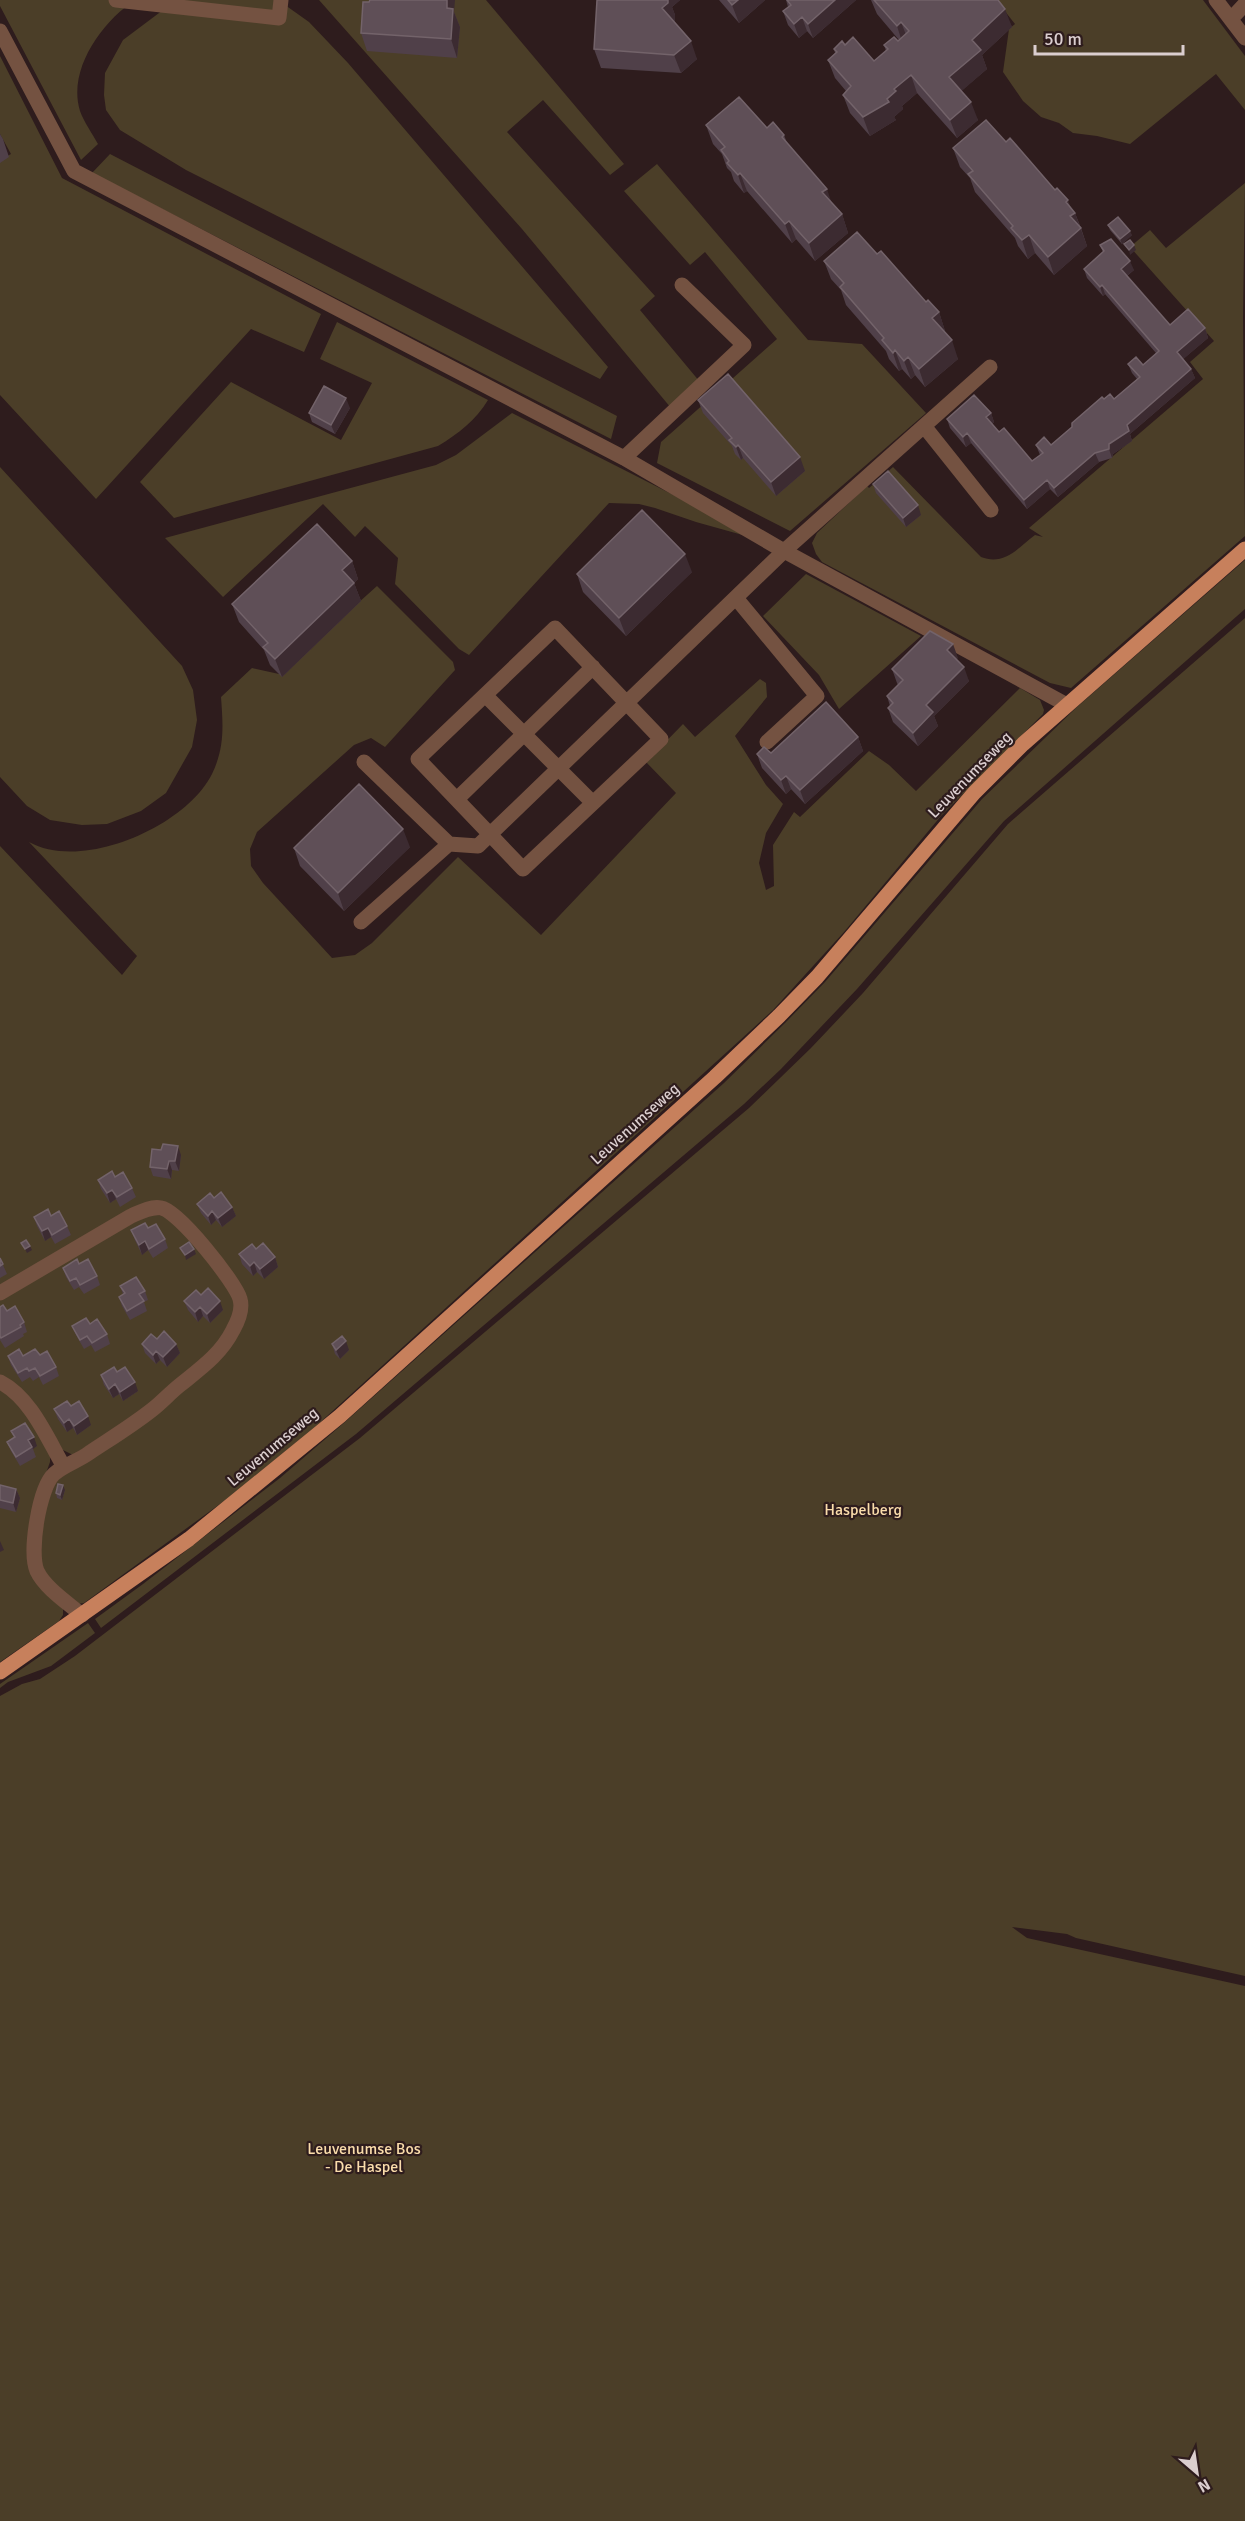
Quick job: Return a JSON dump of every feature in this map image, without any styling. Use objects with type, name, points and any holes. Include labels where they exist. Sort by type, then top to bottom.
[{"type":"main road","name":"Leuvenumseweg","points":[[0,1672],[189,1539],[340,1416],[715,1077],[816,978],[974,793],[1067,705],[1245,549]]},
{"type":"lane","points":[[116,0],[279,18],[281,0]]},
{"type":"lane","points":[[1216,0],[1245,38]]},
{"type":"lane","points":[[1231,19],[1245,4]]},
{"type":"lane","points":[[0,31],[74,171],[624,458],[784,551],[1067,705]]},
{"type":"lane","points":[[624,458],[744,345],[682,285]]},
{"type":"lane","points":[[364,762],[449,844],[478,846],[784,551],[990,367]]},
{"type":"lane","points":[[924,426],[991,510]]},
{"type":"lane","points":[[736,598],[817,696],[767,742]]},
{"type":"lane","points":[[555,628],[593,667],[661,739],[523,869],[418,759],[555,628]]},
{"type":"lane","points":[[457,800],[593,667]]},
{"type":"lane","points":[[485,695],[593,803]]},
{"type":"lane","points":[[361,922],[449,844]]},
{"type":"lane","points":[[0,1293],[131,1216],[161,1207],[183,1222],[232,1284],[241,1301],[240,1316],[233,1330],[209,1362],[153,1410],[52,1476],[43,1497],[33,1554],[37,1572],[82,1615]]},
{"type":"lane","points":[[0,1382],[9,1386],[22,1399],[64,1467]]},
{"type":"green space","points":[[0,0],[135,0],[111,20],[100,33],[83,63],[77,95],[80,111],[98,144],[81,160],[0,6]]},
{"type":"green space","points":[[180,0],[278,0],[309,22],[348,63],[608,367],[600,379],[186,170],[120,130],[106,110],[105,73],[123,40]]},
{"type":"green space","points":[[319,0],[486,0],[624,164],[610,175],[543,100],[507,132],[655,296],[640,310],[700,382],[671,408],[522,229]]},
{"type":"green space","points":[[996,0],[1203,0],[1245,56],[1245,110],[1216,74],[1130,144],[1073,133],[1059,123],[1041,117],[1023,101],[1003,72],[1009,29],[1015,24]]},
{"type":"green space","points":[[0,56],[62,178],[321,314],[304,352],[251,329],[96,499],[0,395],[0,160],[11,154],[0,134]]},
{"type":"green space","points":[[110,154],[617,416],[611,439],[92,173]]},
{"type":"green space","points":[[657,164],[808,340],[862,344],[926,413],[790,531],[657,463],[661,442],[777,339],[705,252],[690,265],[624,191]]},
{"type":"green space","points":[[1245,183],[1243,317],[1245,536],[1071,688],[1050,683],[822,562],[812,543],[817,533],[867,486],[869,488],[893,467],[981,557],[997,559],[1004,557],[1017,550],[1035,535],[1043,537],[1029,528],[1203,379],[1190,362],[1214,341],[1130,247],[1150,230],[1166,248]]},
{"type":"green space","points":[[337,322],[488,400],[466,426],[438,446],[174,518],[140,482],[231,382],[341,440],[372,383],[320,359]]},
{"type":"green space","points":[[512,413],[764,541],[639,504],[609,503],[469,655],[459,649],[395,584],[398,558],[365,526],[355,537],[323,504],[223,597],[165,538],[436,465],[456,455]]},
{"type":"green space","points":[[0,467],[182,666],[193,690],[197,720],[192,747],[166,793],[141,811],[107,824],[82,825],[50,820],[27,806],[0,777]]},
{"type":"green space","points":[[1245,560],[1245,609],[1004,821],[857,989],[781,1069],[744,1104],[356,1434],[101,1628],[95,1619],[280,1478],[724,1083],[825,982],[982,799],[1077,707]]},
{"type":"green space","points":[[806,574],[921,636],[839,709],[819,675],[763,616]]},
{"type":"green space","points":[[377,586],[453,662],[455,670],[385,747],[371,738],[354,745],[257,832],[250,849],[251,866],[263,883],[332,958],[355,955],[372,943],[458,857],[541,935],[676,793],[646,762],[683,724],[695,737],[760,679],[766,683],[767,697],[735,736],[766,785],[783,804],[766,833],[759,863],[766,890],[774,886],[773,845],[794,812],[800,817],[869,751],[889,765],[916,791],[1020,688],[1040,700],[1044,710],[1043,714],[941,816],[844,932],[773,1010],[315,1427],[224,1501],[84,1603],[78,1604],[47,1577],[39,1558],[38,1547],[42,1523],[57,1480],[206,1370],[245,1300],[162,1203],[0,1288],[0,846],[122,975],[137,956],[29,842],[51,850],[77,851],[104,847],[131,839],[180,811],[199,793],[216,764],[222,736],[221,697],[252,668],[279,674]]},
{"type":"green space","points":[[1245,618],[1245,1976],[1076,1938],[1067,1934],[1012,1927],[1027,1938],[1245,1986],[1245,2521],[0,2521],[0,1696],[22,1684],[40,1679],[75,1656],[360,1438],[749,1108],[863,993],[1008,824]]},
{"type":"green space","points":[[146,1214],[169,1216],[230,1287],[237,1316],[213,1353],[150,1406],[73,1455],[59,1448],[0,1377],[0,1298]]},
{"type":"green space","points":[[0,1387],[18,1401],[50,1453],[50,1462],[38,1496],[29,1554],[63,1607],[63,1615],[59,1621],[0,1662]]},
{"type":"green space","points":[[88,1623],[95,1633],[51,1666],[8,1682],[0,1688],[0,1684]]},
{"type":"building","points":[[370,0],[447,0],[447,8],[453,9],[451,39],[361,33],[363,2]]},
{"type":"building","points":[[597,0],[668,0],[662,8],[691,41],[674,55],[594,49]]},
{"type":"building","points":[[728,0],[738,0],[732,5]]},
{"type":"building","points":[[787,0],[835,0],[808,24],[802,17],[794,24],[783,11],[791,5]]},
{"type":"building","points":[[874,0],[998,0],[1005,9],[972,40],[981,50],[949,77],[971,102],[950,120],[911,75],[894,89],[896,91],[887,99],[889,102],[863,117],[843,95],[851,86],[828,60],[837,52],[834,49],[842,41],[845,45],[853,37],[874,61],[888,49],[884,45],[894,37],[898,41],[909,31],[901,22],[897,26]]},
{"type":"building","points":[[739,97],[767,128],[773,122],[784,135],[782,137],[827,189],[822,192],[842,214],[809,243],[789,221],[785,224],[740,173],[738,175],[727,163],[729,161],[721,150],[725,147],[706,125]]},
{"type":"building","points":[[986,120],[1006,142],[1010,138],[1055,190],[1057,188],[1068,200],[1066,202],[1075,213],[1070,216],[1081,228],[1048,257],[1029,235],[1022,240],[1011,228],[1013,226],[968,174],[973,171],[953,148]]},
{"type":"building","points":[[1118,217],[1130,231],[1120,239],[1108,225]]},
{"type":"building","points":[[857,232],[877,254],[881,251],[926,302],[928,300],[939,312],[932,318],[952,340],[919,369],[908,357],[904,361],[895,350],[893,353],[882,340],[884,338],[840,287],[844,283],[824,261]]},
{"type":"building","points":[[1111,239],[1130,261],[1121,269],[1170,325],[1188,309],[1205,328],[1177,352],[1191,369],[1127,425],[1129,431],[1109,444],[1109,449],[1095,453],[1054,488],[1047,480],[1024,500],[967,433],[963,437],[947,419],[974,395],[991,413],[986,417],[999,432],[1004,428],[1032,461],[1043,453],[1036,445],[1044,437],[1051,445],[1102,397],[1104,399],[1110,394],[1114,399],[1140,377],[1128,364],[1136,357],[1143,365],[1159,351],[1102,285],[1100,287],[1084,269],[1104,251],[1100,245]]},
{"type":"building","points":[[1130,240],[1134,245],[1129,250],[1124,244]]},
{"type":"building","points":[[728,374],[800,457],[771,482],[738,445],[736,447],[729,440],[732,438],[698,400]]},
{"type":"building","points":[[324,386],[346,398],[331,425],[309,413]]},
{"type":"building","points":[[888,471],[918,505],[903,518],[873,484]]},
{"type":"building","points":[[642,510],[685,554],[619,618],[577,574]]},
{"type":"building","points":[[317,524],[352,561],[342,570],[354,583],[275,659],[263,647],[268,643],[232,604]]},
{"type":"building","points":[[930,631],[953,644],[947,650],[964,667],[926,705],[933,712],[913,733],[888,708],[893,703],[887,696],[903,680],[892,669]]},
{"type":"building","points":[[826,702],[858,737],[800,790],[786,776],[781,780],[757,754],[764,747],[771,753]]},
{"type":"building","points":[[359,784],[403,829],[338,893],[294,848]]},
{"type":"building","points":[[163,1144],[178,1146],[175,1161],[169,1161],[167,1169],[150,1167],[152,1149],[161,1150]]},
{"type":"building","points":[[112,1171],[115,1177],[123,1172],[132,1188],[117,1197],[112,1190],[107,1193],[98,1180]]},
{"type":"building","points":[[221,1192],[232,1207],[218,1218],[212,1211],[208,1216],[197,1204],[210,1193],[214,1198]]},
{"type":"building","points":[[48,1209],[51,1216],[59,1211],[67,1226],[52,1235],[48,1228],[42,1231],[34,1217]]},
{"type":"building","points":[[145,1223],[148,1228],[156,1224],[165,1239],[149,1249],[145,1241],[139,1245],[131,1230]]},
{"type":"building","points":[[26,1240],[30,1246],[25,1249],[21,1243]]},
{"type":"building","points":[[189,1242],[194,1249],[185,1255],[180,1248]]},
{"type":"building","points":[[263,1243],[275,1257],[260,1269],[254,1262],[250,1266],[239,1254],[252,1244],[256,1249]]},
{"type":"building","points":[[77,1259],[79,1264],[88,1259],[97,1276],[80,1285],[76,1278],[70,1281],[63,1268]]},
{"type":"building","points":[[136,1277],[145,1291],[139,1294],[144,1301],[127,1311],[119,1297],[125,1293],[120,1286]]},
{"type":"building","points":[[208,1288],[220,1301],[207,1314],[200,1307],[195,1312],[184,1301],[196,1290],[201,1295]]},
{"type":"building","points":[[3,1305],[7,1311],[15,1306],[24,1322],[20,1325],[21,1327],[1,1338],[0,1307]]},
{"type":"building","points":[[86,1318],[90,1324],[97,1319],[107,1334],[92,1343],[87,1336],[80,1340],[72,1326]]},
{"type":"building","points":[[164,1331],[176,1344],[163,1357],[156,1351],[153,1355],[142,1344],[151,1334],[157,1339]]},
{"type":"building","points":[[342,1336],[346,1341],[336,1350],[332,1344]]},
{"type":"building","points":[[19,1349],[23,1356],[35,1349],[40,1355],[47,1351],[56,1367],[40,1376],[35,1368],[29,1371],[27,1368],[18,1373],[8,1356]]},
{"type":"building","points":[[114,1367],[117,1372],[125,1367],[135,1382],[120,1392],[115,1384],[109,1389],[101,1375]]},
{"type":"building","points":[[67,1401],[71,1406],[79,1401],[88,1416],[74,1426],[69,1419],[64,1423],[54,1409]]},
{"type":"building","points":[[25,1423],[34,1437],[28,1440],[32,1447],[16,1457],[7,1442],[15,1437],[11,1431]]},
{"type":"building","points":[[58,1484],[63,1485],[60,1495],[56,1493]]},
{"type":"building","points":[[0,1485],[16,1489],[13,1503],[0,1500]]},
{"type":"park label","name":"Haspelberg","points":[[863,1510]]},
{"type":"park label","name":"Leuvenumse Bos - De Haspel","points":[[364,2158]]}]
